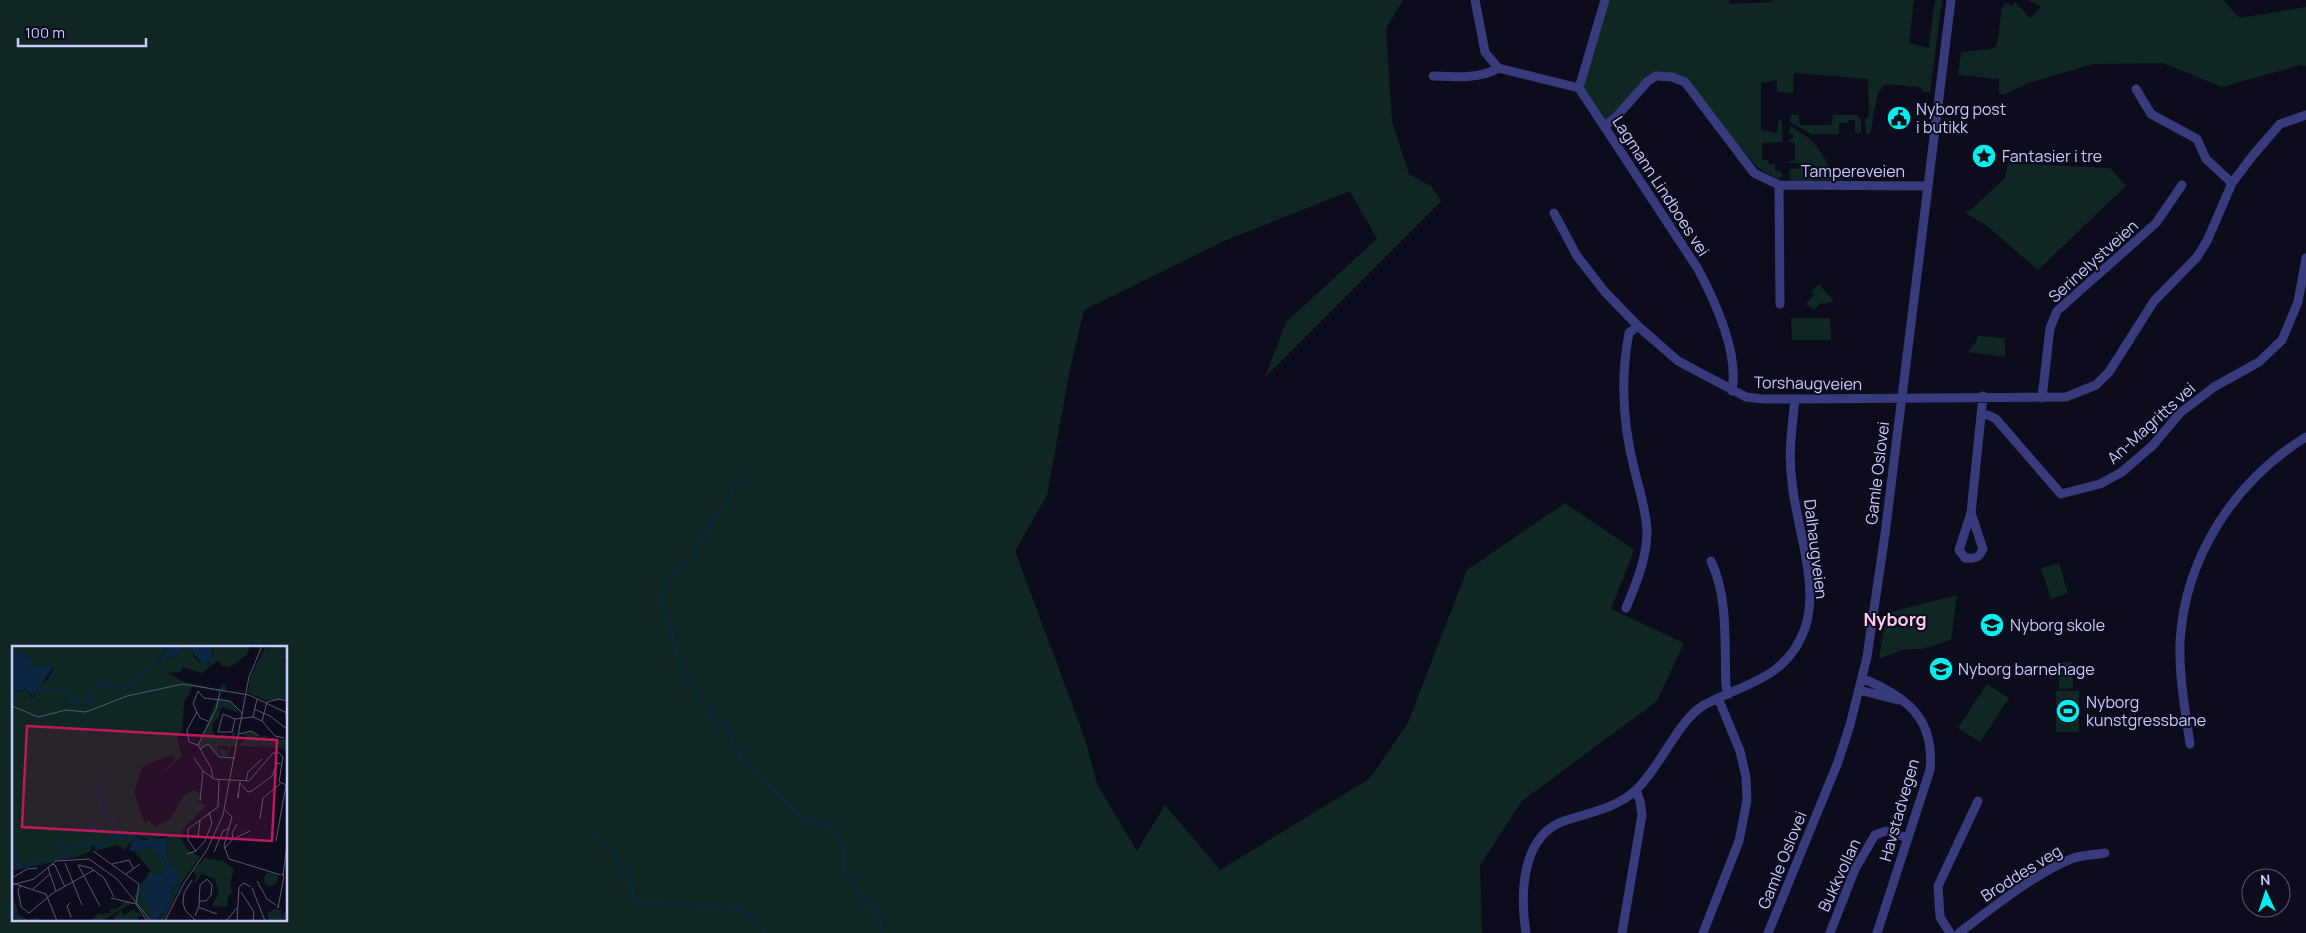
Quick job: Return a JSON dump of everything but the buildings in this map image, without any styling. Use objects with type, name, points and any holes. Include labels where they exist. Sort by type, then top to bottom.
[{"type":"street","points":[[1475,0],[1485,52],[1498,68],[1579,88],[1605,0]]},
{"type":"street","name":"Gamle Oslovei","points":[[1768,933],[1838,762],[1859,690],[1873,624],[1952,0]]},
{"type":"street","points":[[1433,76],[1447,77],[1483,74],[1491,73],[1498,68]]},
{"type":"street","name":"Tampereveien","points":[[1605,126],[1617,116],[1648,81],[1656,76],[1672,77],[1684,82],[1754,173],[1778,185],[1927,186]]},
{"type":"street","name":"Lagmann Lindboes vei","points":[[1579,88],[1698,269],[1713,298],[1725,331],[1734,378],[1732,391]]},
{"type":"street","points":[[2136,89],[2151,114],[2197,140],[2206,159],[2232,183]]},
{"type":"street","name":"Torshaugveien","points":[[1554,213],[1587,270],[1604,292],[1638,326],[1678,361],[1746,397],[1795,399],[1983,396],[2066,397],[2096,385],[2109,372],[2154,300],[2197,257],[2208,241],[2232,183],[2280,124],[2306,115]]},
{"type":"street","name":"Tampereveien","points":[[1778,185],[1780,304]]},
{"type":"street","name":"Serinelystveien","points":[[2042,398],[2050,328],[2057,311],[2156,224],[2182,185]]},
{"type":"street","name":"An-Magritts vei","points":[[1982,415],[1988,415],[1996,419],[2061,494],[2100,484],[2122,472],[2153,445],[2180,413],[2214,387],[2259,362],[2282,340],[2298,302],[2306,258]]},
{"type":"street","points":[[1626,608],[1639,578],[1647,533],[1644,499],[1634,472],[1623,410],[1623,360],[1629,333],[1638,326]]},
{"type":"street","points":[[1971,513],[1983,396]]},
{"type":"street","name":"Dalhaugveien","points":[[1526,933],[1524,887],[1527,869],[1538,839],[1553,826],[1610,806],[1636,790],[1692,713],[1705,705],[1750,686],[1781,665],[1793,652],[1805,627],[1809,592],[1790,467],[1795,399]]},
{"type":"street","points":[[2190,744],[2180,667],[2180,642],[2185,606],[2194,573],[2219,524],[2241,491],[2280,453],[2306,437]]},
{"type":"street","points":[[1711,562],[1718,575],[1722,594],[1726,687],[1729,694]]},
{"type":"street","name":"Havstadvegen","points":[[1862,678],[1890,690],[1920,718],[1930,739],[1931,752],[1930,770],[1877,933]]},
{"type":"street","points":[[1859,690],[1904,702]]},
{"type":"street","points":[[1703,933],[1739,841],[1747,800],[1740,751],[1719,700]]},
{"type":"street","points":[[1622,933],[1642,815],[1636,790]]},
{"type":"street","points":[[1950,933],[1940,917],[1938,886],[1978,801]]},
{"type":"street","name":"Bukkvollan","points":[[1830,933],[1855,869],[1875,834],[1886,831],[1908,838]]},
{"type":"street","name":"Broddes veg","points":[[1959,933],[2003,900],[2059,865],[2080,856],[2105,853]]},
{"type":"green space","points":[[0,0],[1403,0],[1386,28],[1392,121],[1409,174],[1431,186],[1441,201],[1265,377],[1286,322],[1377,239],[1350,191],[1224,241],[1084,310],[1070,369],[1047,495],[1015,551],[1085,739],[1097,784],[1137,851],[1165,805],[1220,870],[1369,779],[1407,725],[1467,570],[1565,503],[1634,550],[1611,609],[1684,643],[1657,701],[1522,801],[1480,865],[1482,933],[0,933]]},
{"type":"green space","points":[[1605,0],[1729,0],[1729,4],[1772,2],[1773,0],[1914,0],[1909,43],[1929,48],[1935,0],[1942,0],[1930,92],[1924,92],[1920,87],[1885,84],[1878,92],[1870,135],[1866,133],[1865,118],[1869,117],[1868,79],[1794,73],[1793,93],[1777,92],[1777,80],[1761,83],[1761,130],[1777,133],[1778,120],[1782,120],[1782,142],[1762,143],[1762,160],[1768,160],[1769,164],[1775,164],[1775,171],[1780,171],[1783,176],[1779,179],[1758,168],[1684,82],[1656,76],[1605,126],[1579,88]]},
{"type":"green space","points":[[2028,0],[2223,0],[2240,18],[2306,7],[2306,66],[2300,65],[2222,87],[2163,63],[2093,64],[2026,84],[2003,95],[1999,93],[1999,79],[1958,75],[1961,52],[1992,49],[1997,45],[2002,9],[2005,3],[2012,6],[2015,2],[2030,18],[2041,7]]},
{"type":"green space","points":[[1790,115],[1798,115],[1800,125],[1831,125],[1833,115],[1856,115],[1861,119],[1861,133],[1855,133],[1855,120],[1849,120],[1848,123],[1839,123],[1839,134],[1811,134],[1790,122]]},
{"type":"green space","points":[[1790,126],[1805,135],[1814,144],[1833,171],[1838,175],[1850,179],[1860,179],[1790,180],[1789,169],[1799,169],[1799,163],[1789,163],[1789,161],[1795,161],[1795,143],[1789,142],[1789,139],[1793,139],[1793,134],[1789,134]]},
{"type":"green space","points":[[2008,163],[2110,168],[2126,186],[2038,270],[1986,225],[1965,213],[1973,208],[2005,178]]},
{"type":"green space","points":[[1819,284],[1834,301],[1821,303],[1814,310],[1806,304],[1813,296],[1812,291]]},
{"type":"green space","points":[[1791,318],[1830,318],[1831,340],[1792,340]]},
{"type":"green space","points":[[1977,336],[2005,338],[2005,357],[1968,352],[1977,340]]},
{"type":"green space","points":[[2059,563],[2068,593],[2051,599],[2041,568]]},
{"type":"green space","points":[[1957,595],[1951,640],[1922,649],[1902,650],[1879,659],[1887,613]]},
{"type":"green space","points":[[2058,662],[2072,662],[2073,688],[2059,689]]},
{"type":"green space","points":[[1987,684],[2009,698],[1980,742],[1958,728]]},
{"type":"green space","name":"Nyborg kunstgressbane","points":[[2056,691],[2079,691],[2079,732],[2056,732]]},
{"type":"waterway","points":[[743,469],[726,505],[711,520],[706,534],[687,560],[679,566],[661,594],[665,616],[671,627],[675,652],[708,714],[730,735],[741,758],[803,819],[832,827],[844,847],[844,871],[868,906],[877,906],[882,933]]},
{"type":"waterway","points":[[592,832],[630,875],[634,903],[719,907],[736,910],[758,921]]},
{"type":"waterway","points":[[762,926],[766,933]]},
{"type":"place","name":"Nyborg post i butikk","points":[[1899,118]]},
{"type":"place","name":"Fantasier i tre","points":[[1984,156]]},
{"type":"place","name":"Nyborg skole","points":[[1992,625]]},
{"type":"place","name":"Nyborg barnehage","points":[[1941,669]]},
{"type":"place","name":"Nyborg kunstgressbane","points":[[2068,711]]},
{"type":"district","name":"Nyborg","points":[[1895,619]]}]
